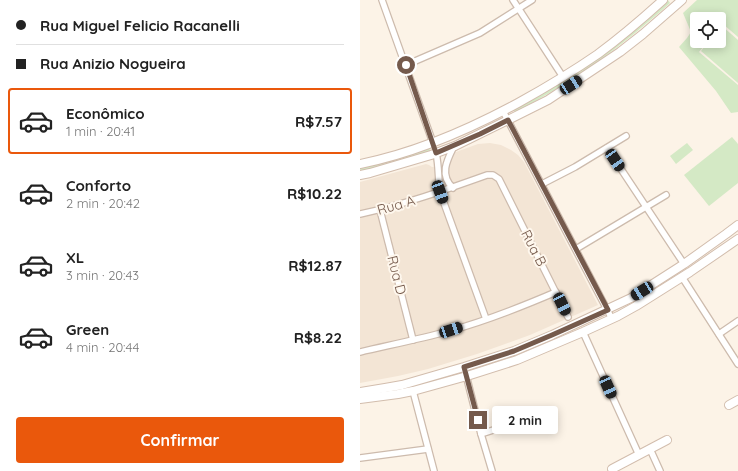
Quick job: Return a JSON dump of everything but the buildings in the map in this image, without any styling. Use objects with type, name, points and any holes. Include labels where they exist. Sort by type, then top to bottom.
[{"type":"street","points":[[382,0],[433,143],[438,162],[440,192],[486,319]]},
{"type":"street","points":[[513,0],[563,77]]},
{"type":"street","points":[[406,65],[456,45],[480,33],[532,0]]},
{"type":"street","points":[[360,164],[433,143],[475,126],[504,111],[563,77],[597,54],[620,37],[663,0]]},
{"type":"street","points":[[360,175],[378,171],[455,146],[548,100],[620,52],[644,34],[679,1]]},
{"type":"street","points":[[504,111],[612,318]]},
{"type":"street","points":[[542,184],[575,167],[626,136]]},
{"type":"street","points":[[453,188],[448,184],[446,177],[446,166],[447,160],[455,146]]},
{"type":"street","points":[[607,148],[684,264]]},
{"type":"street","points":[[438,162],[447,160]]},
{"type":"street","name":"Rua A","points":[[360,214],[380,210],[440,192],[487,175],[493,175],[499,179]]},
{"type":"street","name":"Rua B","points":[[499,179],[568,317]]},
{"type":"street","points":[[576,249],[666,195]]},
{"type":"street","name":"Rua D","points":[[380,210],[413,340]]},
{"type":"street","points":[[360,392],[411,382],[464,367],[514,351],[552,335],[631,298],[684,264],[738,224]]},
{"type":"street","points":[[360,399],[413,391],[517,360],[583,332],[636,306],[738,239]]},
{"type":"street","points":[[713,243],[719,252]]},
{"type":"street","points":[[682,277],[738,364]]},
{"type":"street","points":[[360,352],[451,330],[518,308],[556,292]]},
{"type":"street","points":[[719,334],[738,321]]},
{"type":"street","points":[[583,332],[639,455]]},
{"type":"street","points":[[552,335],[556,343]]},
{"type":"street","points":[[464,367],[492,471]]},
{"type":"street","points":[[411,382],[434,471]]},
{"type":"street","points":[[729,405],[738,400]]},
{"type":"street","points":[[481,434],[533,417]]},
{"type":"street","points":[[612,470],[667,440]]},
{"type":"street","points":[[360,458],[428,449]]},
{"type":"street","points":[[650,449],[660,471]]},
{"type":"shaded area","points":[[490,143],[501,145],[511,150],[524,162],[598,305],[530,335],[477,354],[428,369],[360,383],[360,182],[426,164],[432,167],[447,166],[453,153],[478,144]]},
{"type":"green space","points":[[668,0],[670,3],[652,19],[596,63],[536,101],[515,112],[513,109],[631,32]]},
{"type":"green space","points":[[697,0],[738,0],[738,37],[726,27],[726,12],[690,12],[690,30],[683,13]]},
{"type":"green space","points":[[726,30],[738,40],[738,83],[701,51],[703,48],[726,48]]},
{"type":"green space","points":[[690,34],[690,48],[702,48],[699,52],[738,85],[738,112],[731,113],[716,91],[679,47]]},
{"type":"green space","points":[[732,137],[738,144],[738,183],[709,206],[684,175]]},
{"type":"green space","points":[[687,143],[693,150],[676,164],[670,156]]},
{"type":"green space","points":[[429,147],[430,151],[360,172],[360,168]]},
{"type":"route","points":[[406,65],[436,153],[455,146],[508,120],[608,310],[514,351],[464,367],[478,420]]}]
